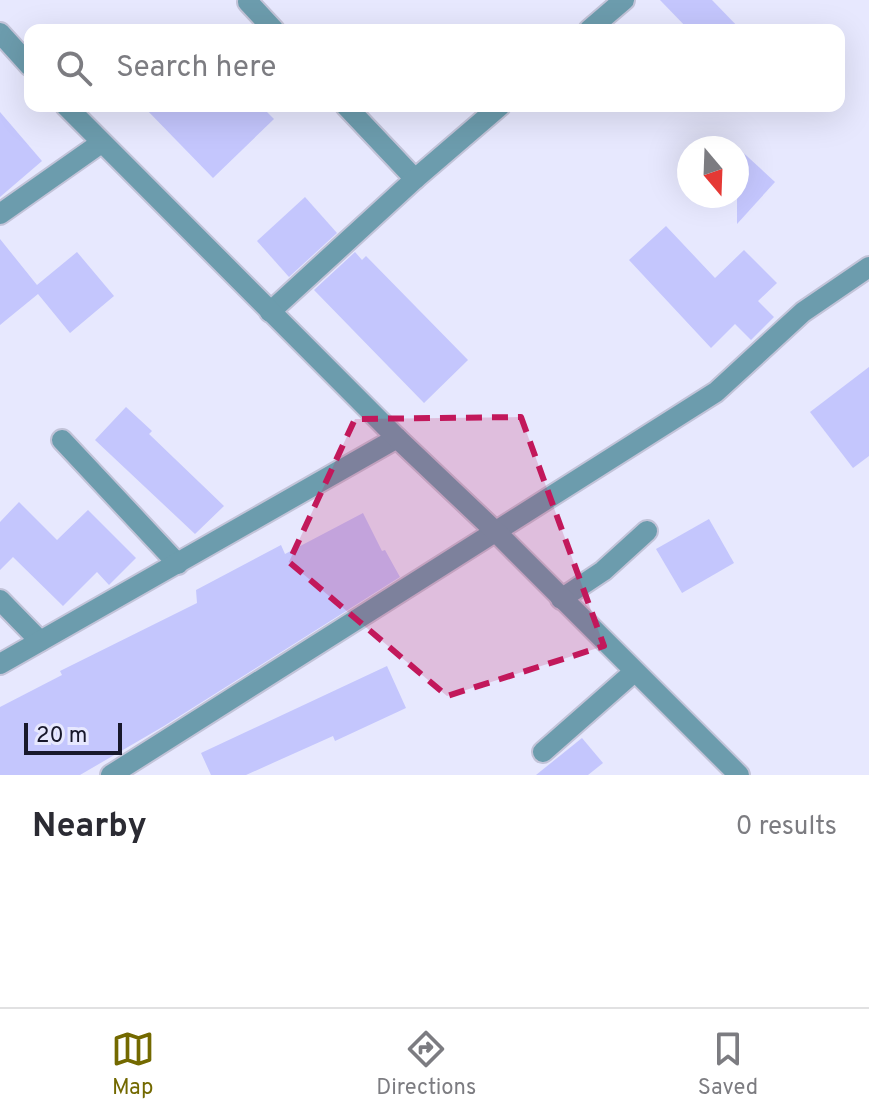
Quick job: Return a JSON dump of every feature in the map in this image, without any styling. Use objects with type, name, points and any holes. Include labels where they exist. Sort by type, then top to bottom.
[{"type":"street","points":[[596,24],[624,0]]},
{"type":"street","points":[[248,2],[268,24]]},
{"type":"street","points":[[0,33],[24,59]]},
{"type":"street","points":[[72,112],[739,775]]},
{"type":"street","points":[[352,112],[415,179]]},
{"type":"street","points":[[270,312],[493,112]]},
{"type":"street","points":[[0,214],[101,143]]},
{"type":"street","points":[[122,772],[716,392],[803,312],[869,267]]},
{"type":"street","points":[[0,664],[397,438]]},
{"type":"street","points":[[62,440],[178,564]]},
{"type":"street","points":[[561,599],[603,571],[647,531]]},
{"type":"street","points":[[0,600],[40,641]]},
{"type":"street","points":[[543,752],[634,672]]},
{"type":"highlighted area","points":[[521,417],[604,646],[447,696],[289,562],[355,419]]},
{"type":"building","points":[[660,0],[712,0],[735,24],[683,24]]},
{"type":"building","points":[[0,112],[42,161],[0,197]]},
{"type":"building","points":[[149,112],[267,112],[274,119],[213,178]]},
{"type":"building","points":[[749,158],[775,182],[737,224],[737,208],[749,208]]},
{"type":"building","points":[[305,197],[337,233],[289,277],[257,241]]},
{"type":"building","points":[[666,226],[715,278],[744,250],[777,283],[758,301],[774,317],[751,340],[735,324],[711,348],[629,260]]},
{"type":"building","points":[[0,239],[37,285],[77,252],[114,296],[70,333],[38,294],[0,325]]},
{"type":"building","points":[[355,252],[362,260],[366,256],[468,360],[424,403],[314,290]]},
{"type":"building","points":[[869,367],[869,456],[853,468],[810,412]]},
{"type":"building","points":[[126,407],[152,431],[149,434],[224,506],[195,534],[95,440]]},
{"type":"building","points":[[19,502],[57,540],[88,510],[136,558],[109,585],[97,572],[63,606],[13,557],[0,570],[0,522]]},
{"type":"building","points":[[363,513],[382,551],[385,550],[400,577],[164,726],[80,775],[0,775],[0,707],[62,675],[60,671],[197,603],[196,590],[281,545],[285,554]]},
{"type":"building","points":[[709,519],[734,563],[682,593],[656,549]]},
{"type":"building","points":[[387,666],[406,708],[335,741],[333,736],[246,775],[211,775],[201,753]]},
{"type":"building","points":[[582,738],[603,763],[588,775],[536,775]]}]
